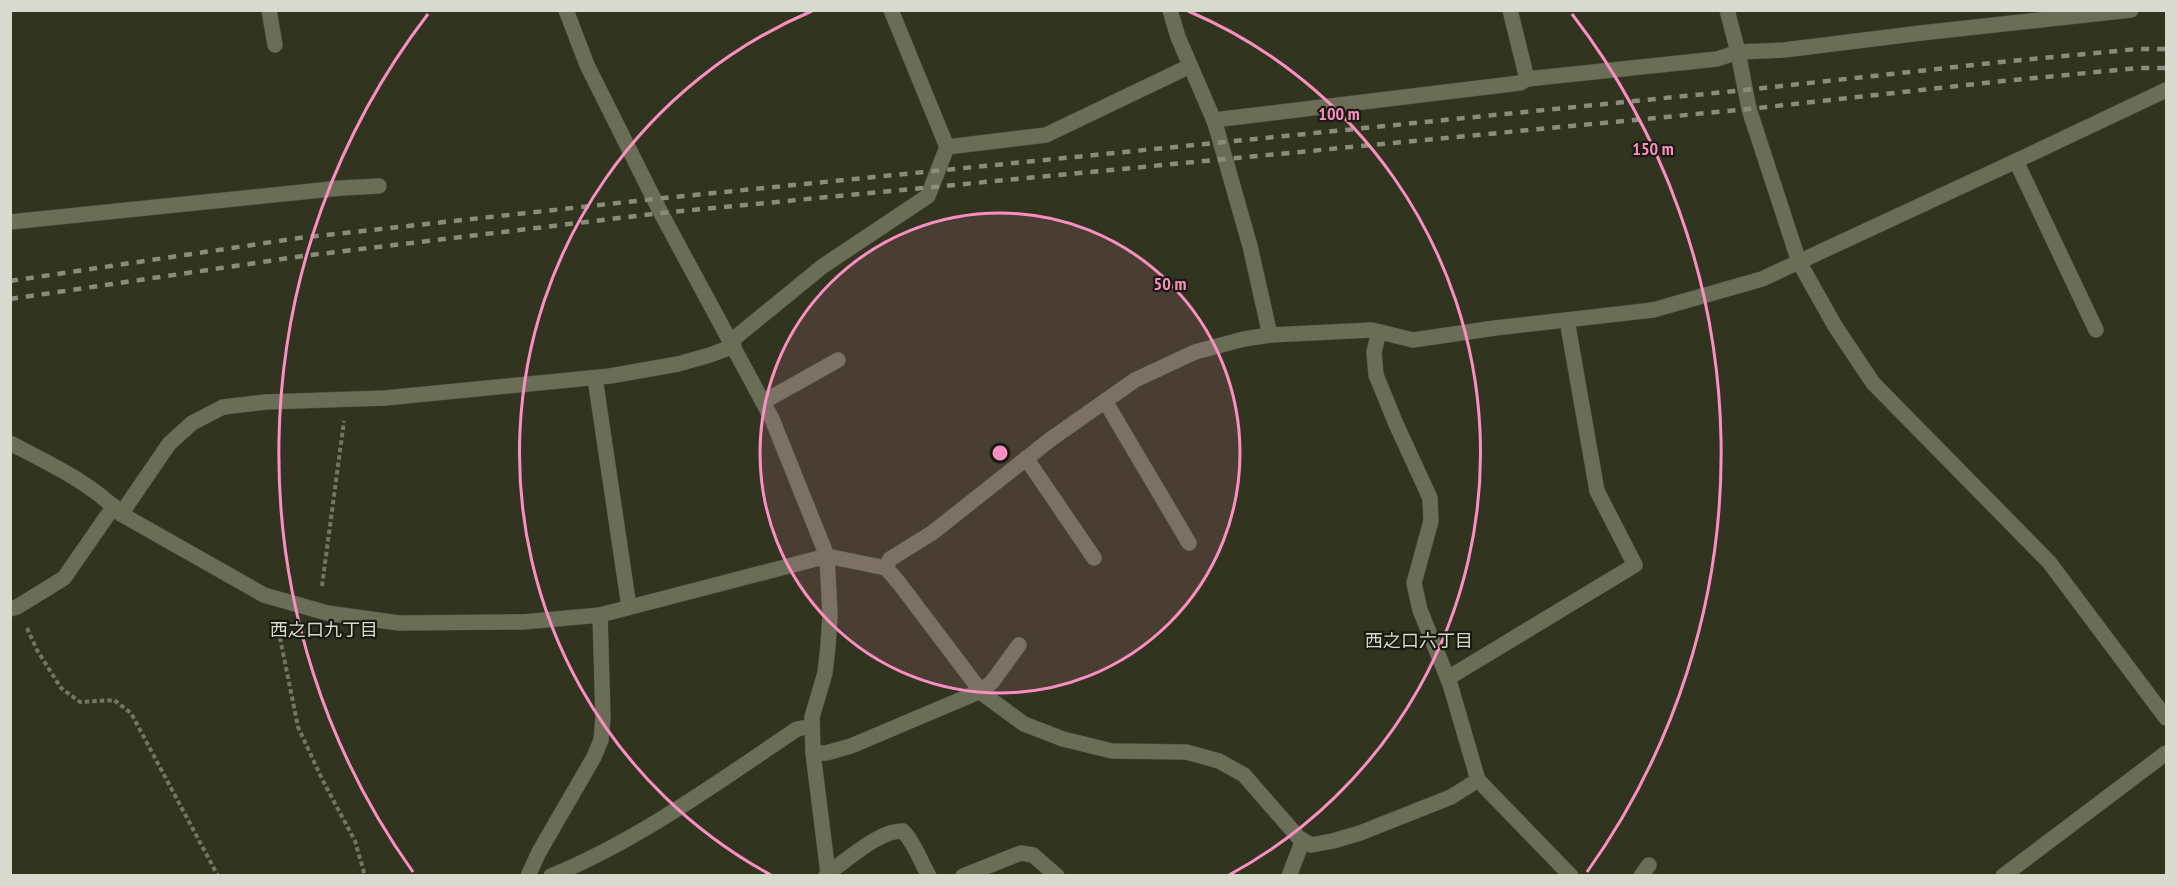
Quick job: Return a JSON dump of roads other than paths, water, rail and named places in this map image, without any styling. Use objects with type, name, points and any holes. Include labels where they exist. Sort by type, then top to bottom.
[{"type":"street","points":[[269,10],[275,45]]},
{"type":"street","points":[[566,10],[587,65],[661,213],[772,419],[826,556],[830,615],[828,646],[825,673],[812,717],[812,726],[827,874],[872,842],[897,831],[903,831],[929,876]]},
{"type":"street","points":[[14,608],[64,578],[169,444],[192,423],[223,407],[266,402],[385,398],[595,378],[678,364],[710,355],[733,344],[823,266],[928,196],[947,147],[891,10]]},
{"type":"street","points":[[1170,10],[1178,37],[1215,123],[1250,246],[1270,335]]},
{"type":"street","points":[[1510,10],[1527,79]]},
{"type":"street","points":[[1726,10],[1738,52],[1749,109],[1799,262],[1835,326],[1873,382],[2049,562],[2166,717]]},
{"type":"street","points":[[1215,123],[1222,119],[1520,83],[1527,79],[1717,59],[1738,52],[1784,50],[2131,10]]},
{"type":"street","points":[[947,147],[1046,135],[1190,66]]},
{"type":"street","points":[[886,568],[890,559],[932,533],[1026,458],[1105,401],[1135,381],[1195,352],[1244,339],[1270,335],[1372,330],[1413,340],[1653,310],[1762,279],[2166,90]]},
{"type":"street","points":[[2016,161],[2096,330]]},
{"type":"street","points":[[10,222],[379,186]]},
{"type":"street","points":[[1448,678],[1635,566],[1597,491],[1567,320]]},
{"type":"street","points":[[1379,332],[1374,352],[1376,375],[1430,498],[1431,521],[1414,583],[1420,610],[1448,678],[1478,780],[1571,876]]},
{"type":"street","points":[[763,402],[838,360]]},
{"type":"street","points":[[595,378],[629,607]]},
{"type":"street","points":[[1105,401],[1189,543]]},
{"type":"street","points":[[10,443],[82,481],[117,510],[264,595],[319,611],[399,623],[523,622],[600,615],[826,556],[886,568],[981,691],[1024,724],[1063,739],[1112,751],[1186,752],[1218,760],[1244,775],[1299,838],[1311,845],[1333,841],[1395,821],[1451,797],[1478,780]]},
{"type":"street","points":[[1026,458],[1094,558]]},
{"type":"street","points":[[528,876],[539,852],[594,757],[601,740],[603,717],[600,615]]},
{"type":"street","points":[[813,753],[826,753],[851,746],[981,691],[992,682],[1019,645]]},
{"type":"street","points":[[550,876],[591,859],[704,791],[797,729],[812,726]]},
{"type":"street","points":[[2003,876],[2166,753]]},
{"type":"street","points":[[1289,876],[1303,840]]},
{"type":"street","points":[[963,876],[1022,853],[1033,855],[1057,876]]},
{"type":"railway","points":[[10,281],[299,238],[654,199],[1745,90],[2001,62],[2137,49],[2166,49]]},
{"type":"railway","points":[[10,299],[303,256],[661,213],[1749,109],[2003,81],[2139,68],[2166,68]]},
{"type":"district","name":"西之口九丁目","points":[[324,629]]},
{"type":"district","name":"西之口六丁目","points":[[1419,640]]}]
